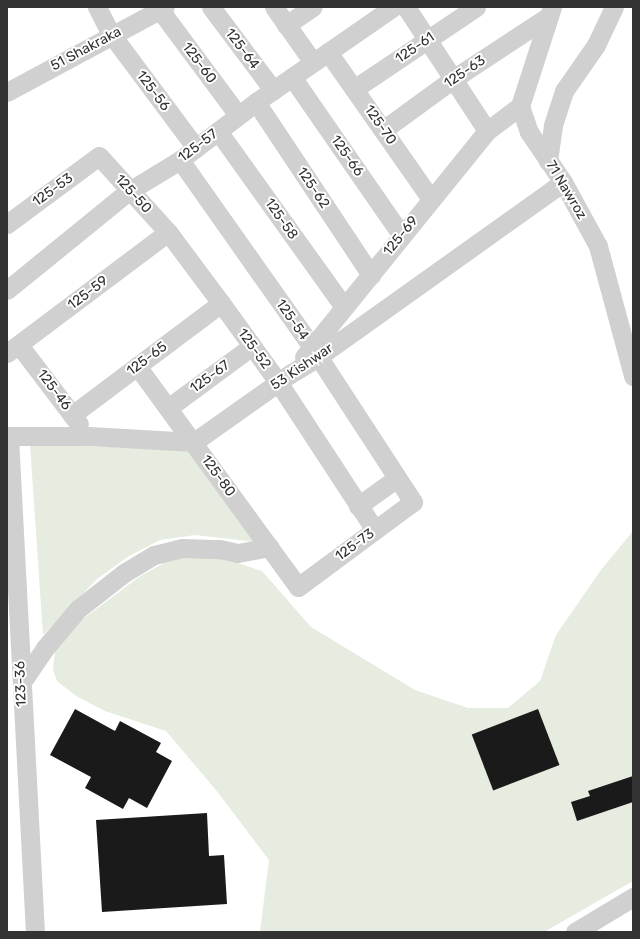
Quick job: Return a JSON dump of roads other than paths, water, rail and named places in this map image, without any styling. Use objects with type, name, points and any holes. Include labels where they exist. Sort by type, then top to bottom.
[{"type":"street","name":"125-56","points":[[97,7],[111,34],[196,148]]},
{"type":"street","name":"125-64","points":[[211,7],[273,90]]},
{"type":"street","name":"125-70","points":[[274,7],[286,25],[354,89],[431,199]]},
{"type":"street","points":[[286,25],[312,7]]},
{"type":"street","name":"125-57","points":[[7,290],[129,191],[180,160],[292,76],[393,7]]},
{"type":"street","points":[[406,7],[487,130]]},
{"type":"street","name":"125-61","points":[[354,89],[476,7]]},
{"type":"street","points":[[548,161],[553,125],[564,92],[596,45],[614,7]]},
{"type":"street","name":"51 Shakraka","points":[[7,92],[111,34],[163,9]]},
{"type":"street","name":"125-60","points":[[163,9],[238,115]]},
{"type":"street","points":[[520,106],[550,12]]},
{"type":"street","name":"125-63","points":[[383,130],[453,79],[550,12]]},
{"type":"street","name":"125-66","points":[[292,76],[402,236]]},
{"type":"street","name":"125-62","points":[[256,102],[371,274]]},
{"type":"street","name":"71 Nawroz","points":[[520,106],[529,132],[562,182],[598,246],[633,376]]},
{"type":"street","name":"125-69","points":[[284,378],[315,352],[344,307],[487,130],[520,106]]},
{"type":"street","name":"125-58","points":[[218,131],[344,307]]},
{"type":"street","name":"125-50","points":[[99,156],[129,191],[168,232]]},
{"type":"street","name":"125-53","points":[[7,224],[99,156]]},
{"type":"street","name":"125-54","points":[[180,160],[315,352],[413,502]]},
{"type":"street","name":"53 Kishwar","points":[[315,352],[562,182]]},
{"type":"street","name":"125-52","points":[[168,232],[252,346],[284,378],[358,506],[375,530]]},
{"type":"street","name":"125-59","points":[[13,349],[168,232]]},
{"type":"street","name":"125-65","points":[[72,415],[221,303]]},
{"type":"street","name":"125-67","points":[[168,408],[252,346]]},
{"type":"street","name":"125-46","points":[[13,349],[89,436]]},
{"type":"street","name":"125-80","points":[[137,366],[194,442],[298,588]]},
{"type":"street","name":"53 Kishwar","points":[[194,442],[284,378]]},
{"type":"street","points":[[8,436],[89,436],[194,442]]},
{"type":"street","name":"123-36","points":[[8,436],[22,682],[14,704],[35,932]]},
{"type":"street","points":[[358,506],[397,478]]},
{"type":"street","name":"125-73","points":[[298,588],[413,502]]},
{"type":"street","points":[[22,682],[45,648],[78,609],[124,573],[154,555],[182,548],[220,549],[238,553],[269,547]]},
{"type":"street","points":[[575,932],[633,897]]}]
